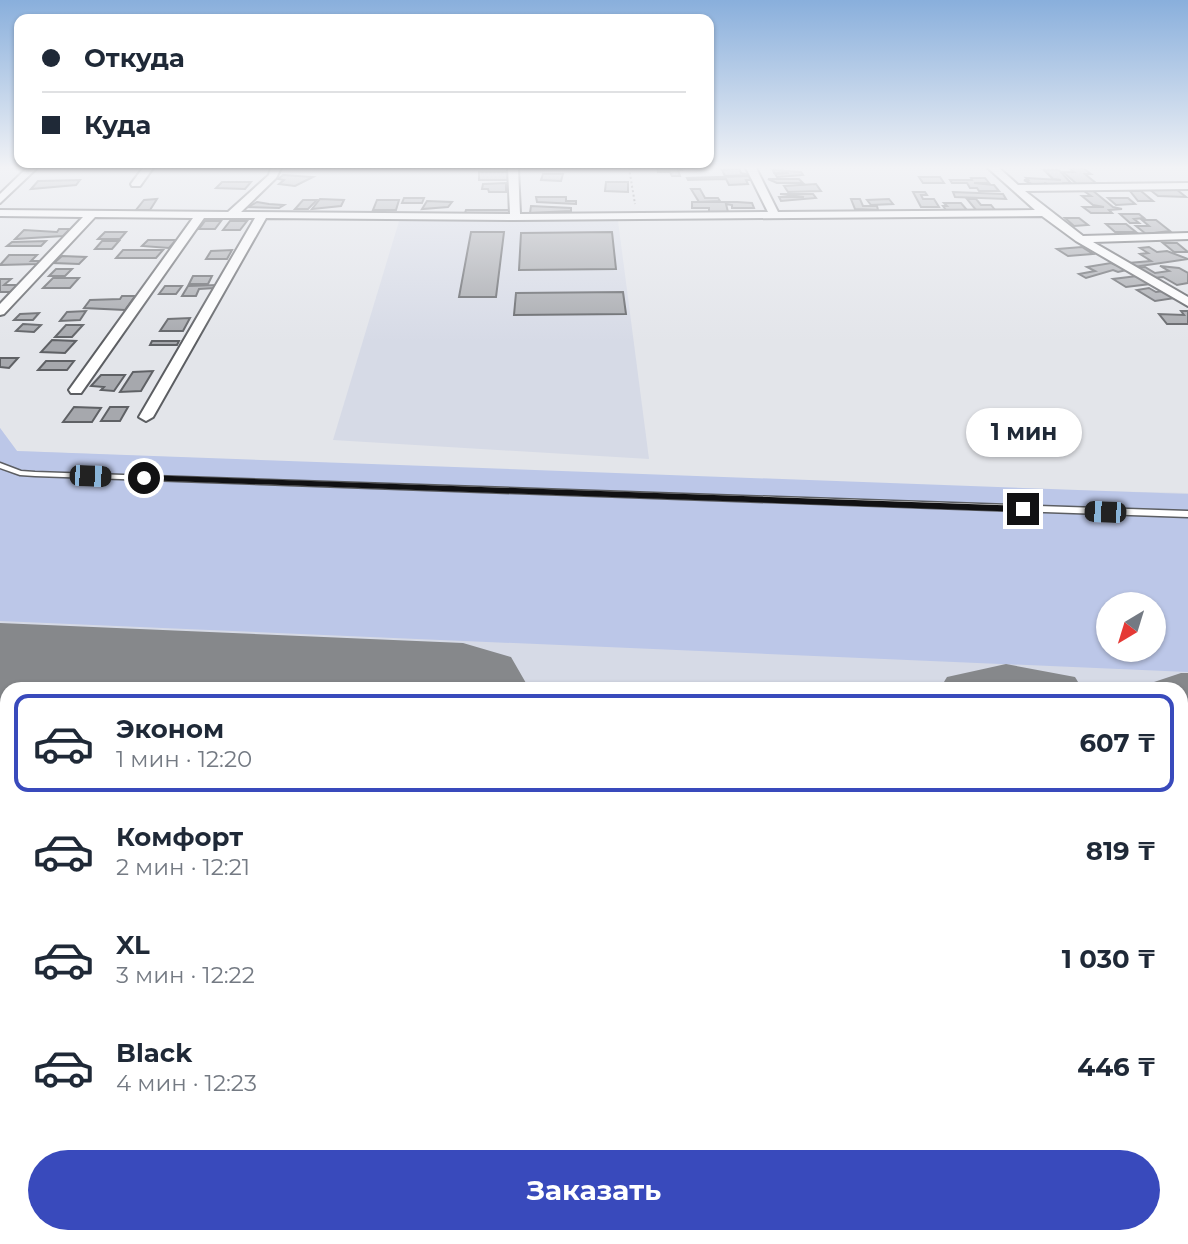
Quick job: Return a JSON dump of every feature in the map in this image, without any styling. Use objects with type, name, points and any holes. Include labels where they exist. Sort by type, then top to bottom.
[{"type":"street","points":[[0,311],[81,226]]},
{"type":"street","points":[[76,390],[192,226]]},
{"type":"street","points":[[146,417],[256,226]]},
{"type":"street","points":[[1062,226],[1188,302]]},
{"type":"street","points":[[1080,239],[1188,236]]},
{"type":"street","points":[[1168,289],[1188,288]]},
{"type":"lane","points":[[0,465],[20,473]]},
{"type":"lane","points":[[0,472],[1188,514]]},
{"type":"shaded area","points":[[398,226],[619,226],[649,459],[333,440]]},
{"type":"shaded area","points":[[0,428],[17,451],[916,487],[1188,493],[1188,682],[0,682]]},
{"type":"shaded area","points":[[0,428],[17,451],[1188,494],[1188,672],[0,621]]},
{"type":"building","points":[[201,226],[217,226],[215,229],[199,229]]},
{"type":"building","points":[[226,226],[243,226],[240,230],[223,230]]},
{"type":"building","points":[[1108,226],[1129,226],[1136,232],[1115,232]]},
{"type":"building","points":[[1136,226],[1164,226],[1170,231],[1146,234]]},
{"type":"building","points":[[59,229],[70,229],[63,236],[15,239],[24,230],[57,232]]},
{"type":"building","points":[[105,232],[126,232],[120,239],[98,239]]},
{"type":"building","points":[[471,232],[504,232],[496,297],[459,297]]},
{"type":"building","points":[[612,232],[616,269],[519,270],[521,233]]},
{"type":"building","points":[[148,240],[176,240],[169,248],[142,246]]},
{"type":"building","points":[[46,241],[41,246],[7,246],[12,242]]},
{"type":"building","points":[[102,241],[119,241],[112,249],[95,249]]},
{"type":"building","points":[[1163,243],[1177,243],[1188,252],[1174,252]]},
{"type":"building","points":[[1082,247],[1093,254],[1068,256],[1057,249]]},
{"type":"building","points":[[1149,247],[1157,252],[1167,251],[1188,259],[1134,267],[1128,263],[1151,261],[1140,254],[1148,253],[1140,248]]},
{"type":"building","points":[[123,250],[163,250],[156,258],[116,258]]},
{"type":"building","points":[[232,250],[227,259],[206,259],[211,251]]},
{"type":"building","points":[[9,255],[37,255],[31,261],[42,261],[38,264],[0,265]]},
{"type":"building","points":[[62,256],[86,257],[79,264],[54,263]]},
{"type":"building","points":[[1111,263],[1127,270],[1113,270],[1086,278],[1079,274],[1095,271],[1087,267]]},
{"type":"building","points":[[1160,266],[1179,268],[1188,273],[1188,283],[1177,285],[1163,277],[1154,278],[1137,268],[1145,267],[1155,273],[1169,271]]},
{"type":"building","points":[[56,269],[72,269],[65,276],[49,276]]},
{"type":"building","points":[[193,276],[212,276],[208,284],[189,284]]},
{"type":"building","points":[[1137,276],[1150,284],[1126,287],[1113,279]]},
{"type":"building","points":[[53,278],[79,278],[70,288],[43,288]]},
{"type":"building","points":[[0,279],[11,279],[4,285],[18,285],[11,292],[0,292]]},
{"type":"building","points":[[217,285],[215,288],[199,289],[196,296],[182,296],[188,286]]},
{"type":"building","points":[[165,286],[182,286],[176,294],[159,294]]},
{"type":"building","points":[[1149,288],[1156,292],[1163,291],[1175,298],[1155,301],[1137,290]]},
{"type":"building","points":[[623,292],[626,314],[514,315],[516,293]]},
{"type":"building","points":[[122,296],[135,296],[125,310],[84,308],[90,300],[120,299]]},
{"type":"building","points":[[86,311],[80,320],[60,321],[67,312]]},
{"type":"building","points":[[1181,311],[1188,311],[1188,324],[1167,324],[1159,314],[1184,315]]},
{"type":"building","points":[[39,313],[33,320],[14,320],[20,314]]},
{"type":"building","points":[[190,318],[183,331],[160,331],[168,319]]},
{"type":"building","points":[[23,324],[41,325],[34,332],[16,331]]},
{"type":"building","points":[[66,325],[83,325],[72,337],[55,337]]},
{"type":"building","points":[[52,340],[76,341],[65,353],[41,352]]},
{"type":"building","points":[[152,341],[179,341],[177,345],[150,345]]},
{"type":"building","points":[[0,358],[18,358],[9,368],[0,367]]},
{"type":"building","points":[[46,361],[74,361],[67,370],[38,370]]},
{"type":"building","points":[[153,371],[141,391],[120,392],[133,372]]},
{"type":"building","points":[[101,375],[125,375],[114,391],[91,386]]},
{"type":"building","points":[[74,407],[101,408],[92,422],[63,422]]},
{"type":"building","points":[[110,407],[128,407],[120,421],[101,421]]},
{"type":"runway","points":[[0,668],[295,682]]},
{"type":"route","points":[[144,478],[1023,509]]}]
